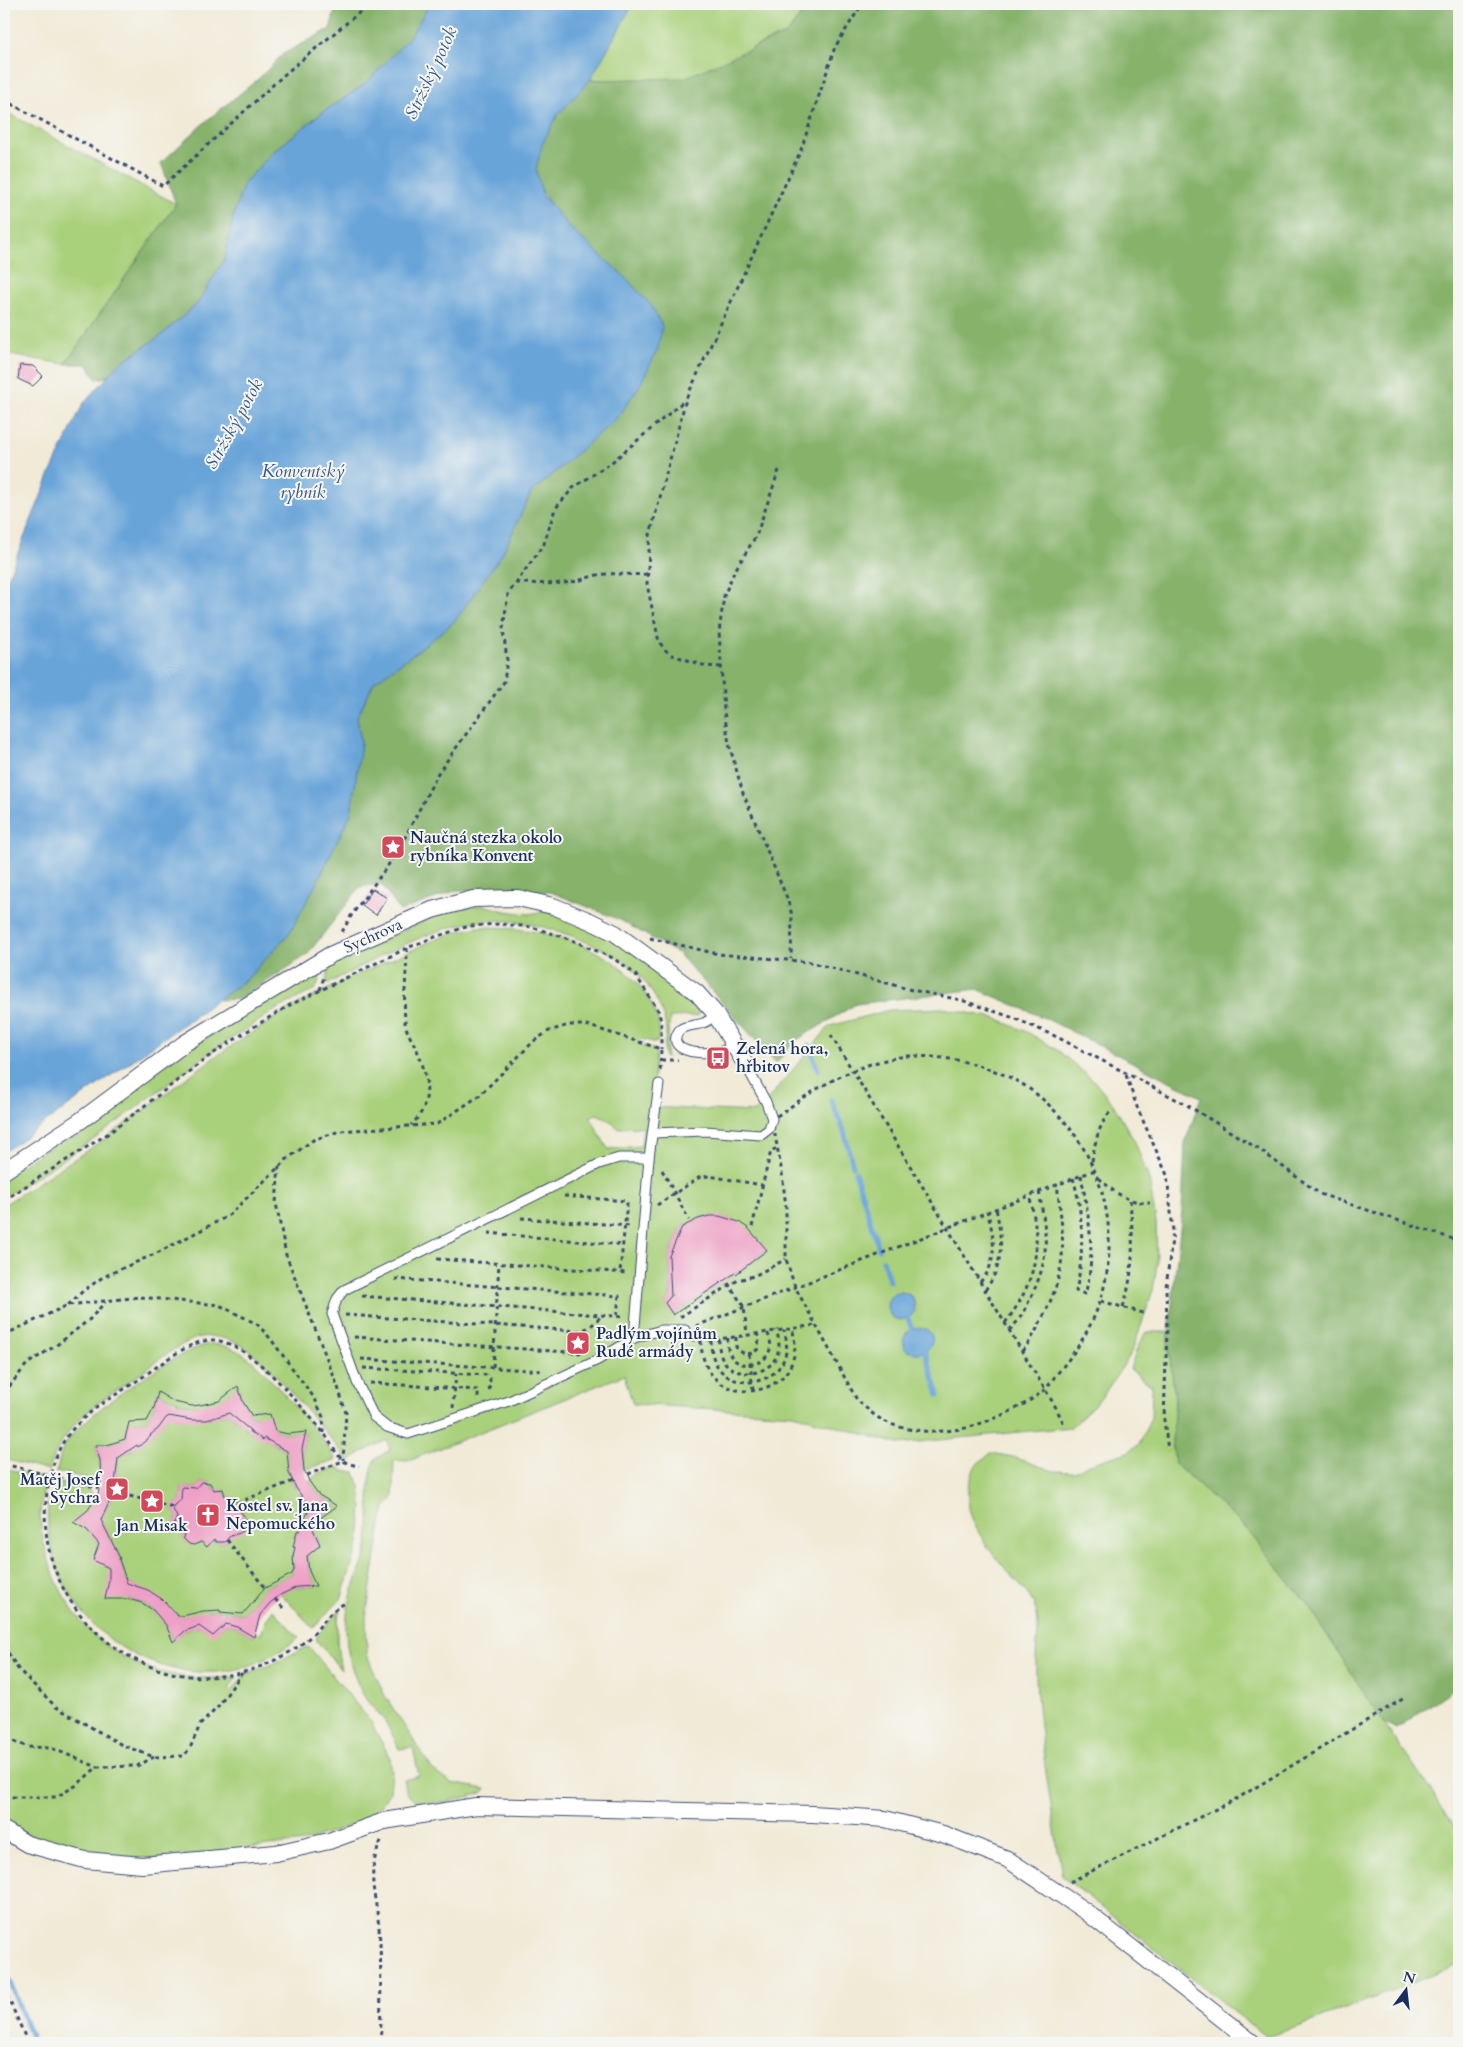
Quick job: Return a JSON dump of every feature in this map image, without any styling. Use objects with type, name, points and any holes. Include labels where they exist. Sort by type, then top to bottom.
[{"type":"street","name":"Sychrova","points":[[4,1171],[80,1121],[185,1043],[330,955],[432,910],[473,899],[518,898],[553,906],[615,933],[697,993],[714,1012],[743,1060]]},
{"type":"street","points":[[4,1830],[27,1844],[85,1860],[142,1865],[276,1853],[329,1841],[384,1821],[476,1806],[813,1814],[885,1818],[943,1834],[1007,1859],[1085,1911],[1253,2043]]},
{"type":"lane","points":[[714,1012],[713,1017],[705,1023],[680,1029],[676,1039],[679,1046],[685,1051],[701,1053],[728,1050],[734,1045]]},
{"type":"lane","points":[[653,1133],[705,1131],[761,1135],[769,1129],[772,1119],[766,1102],[743,1060]]},
{"type":"lane","points":[[634,1338],[649,1158],[659,1084]]},
{"type":"lane","points":[[649,1158],[619,1158],[599,1164],[493,1215],[344,1290],[337,1299],[332,1314],[350,1363],[374,1417],[387,1427],[408,1434],[509,1401],[593,1363],[634,1338],[661,1330],[685,1330]]},
{"type":"path","points":[[4,100],[163,186],[286,73],[360,12],[365,4]]},
{"type":"path","points":[[721,666],[706,666],[669,654],[659,642],[647,584],[650,535],[686,399],[800,150],[835,47],[860,5]]},
{"type":"path","points":[[330,955],[351,916],[397,853],[438,773],[504,682],[507,660],[502,629],[508,594],[544,544],[555,509],[573,488],[612,462],[686,399]]},
{"type":"path","points":[[779,470],[756,536],[734,572],[724,596],[719,632],[724,711],[730,744],[741,784],[778,880],[787,898],[792,915],[790,959]]},
{"type":"path","points":[[516,583],[553,584],[571,582],[597,575],[614,574],[630,576],[647,574]]},
{"type":"path","points":[[4,1200],[109,1133],[208,1058],[252,1028],[290,1006],[407,948],[453,930],[487,924],[515,924],[532,927],[572,940],[613,958],[636,974],[658,1010],[661,1021],[660,1072]]},
{"type":"path","points":[[644,937],[718,954],[810,962],[912,990],[961,1000],[1014,1018],[1057,1037],[1196,1110],[1260,1150],[1320,1194],[1459,1241]]},
{"type":"path","points":[[407,948],[405,1022],[426,1077],[426,1101],[422,1114],[411,1126]]},
{"type":"path","points":[[68,1306],[83,1291],[103,1277],[158,1252],[228,1216],[279,1165],[313,1140],[340,1131],[437,1124],[479,1096],[534,1041],[556,1029],[569,1025],[586,1025],[661,1049]]},
{"type":"path","points":[[831,1035],[1022,1351],[1065,1426]]},
{"type":"path","points":[[752,1227],[771,1151],[778,1148],[786,1207],[786,1259],[795,1287],[857,1400],[884,1421],[900,1427],[927,1431],[965,1429],[1004,1415],[1044,1390],[1075,1353],[1089,1329],[1101,1301],[1108,1264],[1107,1216],[1092,1161],[1071,1129],[1042,1098],[1015,1080],[990,1069],[951,1058],[916,1056],[883,1060],[853,1070],[823,1085],[772,1119]]},
{"type":"path","points":[[1126,1074],[1137,1107],[1167,1175],[1173,1231],[1166,1287],[1167,1329],[1164,1420],[1168,1450]]},
{"type":"path","points":[[1092,1161],[1095,1139],[1102,1122],[1110,1112]]},
{"type":"path","points":[[649,1158],[662,1170],[689,1220]]},
{"type":"path","points":[[279,1165],[276,1204],[286,1255],[338,1387],[346,1413],[343,1461]]},
{"type":"path","points":[[685,1330],[1095,1170]]},
{"type":"path","points":[[1073,1178],[1077,1191],[1082,1238],[1082,1262],[1076,1291],[1085,1294],[1090,1274],[1090,1222],[1081,1175]]},
{"type":"path","points":[[644,1211],[700,1177],[709,1176],[762,1185]]},
{"type":"path","points":[[1097,1176],[1109,1189],[1130,1200],[1139,1203],[1150,1203]]},
{"type":"path","points":[[1022,1351],[1052,1300],[1060,1275],[1064,1248],[1057,1184]]},
{"type":"path","points":[[1009,1330],[1026,1308],[1038,1284],[1043,1266],[1046,1239],[1039,1191]]},
{"type":"path","points":[[410,1257],[620,1272],[628,1203],[626,1201],[537,1194]]},
{"type":"path","points":[[1005,1323],[1020,1302],[1028,1286],[1036,1256],[1036,1228],[1029,1195]]},
{"type":"path","points":[[1123,1307],[1128,1293],[1134,1250],[1130,1200]]},
{"type":"path","points":[[985,1290],[995,1276],[999,1262],[1000,1231],[996,1208]]},
{"type":"path","points":[[980,1282],[990,1265],[994,1248],[992,1228],[987,1211]]},
{"type":"path","points":[[493,1215],[625,1226]]},
{"type":"path","points":[[463,1230],[623,1245]]},
{"type":"path","points":[[661,1330],[729,1284],[754,1276],[786,1259]]},
{"type":"path","points":[[1082,1262],[1090,1263]]},
{"type":"path","points":[[493,1367],[499,1263]]},
{"type":"path","points":[[370,1277],[618,1296],[617,1316]]},
{"type":"path","points":[[729,1284],[744,1307],[746,1334]]},
{"type":"path","points":[[340,1295],[635,1317]]},
{"type":"path","points":[[4,1335],[68,1306],[140,1297],[219,1305],[258,1324],[315,1399],[323,1417],[324,1433]]},
{"type":"path","points":[[1101,1301],[1143,1313]]},
{"type":"path","points":[[4,1393],[27,1364],[58,1344],[90,1318],[105,1302]]},
{"type":"path","points":[[332,1314],[580,1331],[590,1327],[602,1315]]},
{"type":"path","points":[[792,1328],[795,1350],[788,1369],[773,1384],[753,1391],[733,1389],[711,1373],[704,1361],[701,1341],[736,1337],[746,1334],[757,1334],[776,1330],[784,1330],[792,1328],[816,1325]]},
{"type":"path","points":[[719,1339],[722,1356],[729,1366],[739,1372],[751,1374],[762,1371],[775,1359],[778,1348],[776,1330]]},
{"type":"path","points":[[711,1340],[712,1356],[721,1371],[735,1380],[752,1382],[770,1376],[783,1361],[786,1349],[784,1330]]},
{"type":"path","points":[[728,1338],[728,1348],[732,1357],[740,1363],[750,1365],[758,1363],[768,1354],[770,1345],[767,1332]]},
{"type":"path","points":[[736,1337],[736,1347],[744,1354],[749,1354],[758,1349],[759,1338],[757,1334]]},
{"type":"path","points":[[341,1337],[578,1352],[586,1354],[593,1363]]},
{"type":"path","points":[[344,1604],[337,1607],[309,1638],[280,1658],[243,1672],[222,1676],[188,1676],[156,1669],[128,1655],[108,1642],[72,1606],[49,1553],[45,1531],[45,1510],[50,1475],[64,1440],[102,1404],[169,1358],[192,1345],[205,1341],[214,1340],[230,1344],[250,1355],[324,1433],[343,1461],[359,1466]]},
{"type":"path","points":[[749,1354],[753,1391]]},
{"type":"path","points":[[350,1363],[493,1367],[567,1374]]},
{"type":"path","points":[[350,1363],[456,1374],[486,1375],[490,1379],[489,1408]]},
{"type":"path","points":[[455,1389],[456,1374]]},
{"type":"path","points":[[358,1382],[478,1390],[477,1411]]},
{"type":"path","points":[[307,1475],[343,1461]]},
{"type":"path","points":[[4,1464],[99,1488]]},
{"type":"path","points":[[237,1503],[293,1481]]},
{"type":"path","points":[[114,1492],[173,1507]]},
{"type":"path","points":[[227,1540],[265,1588]]},
{"type":"path","points":[[275,1599],[285,1610]]},
{"type":"path","points":[[4,1646],[18,1669],[56,1708],[122,1745],[154,1757],[184,1756],[191,1746],[200,1725],[217,1708],[243,1672]]},
{"type":"path","points":[[1054,1890],[1238,1798],[1406,1698]]},
{"type":"path","points":[[4,1730],[8,1740],[28,1747],[51,1748],[73,1759],[97,1767],[137,1766],[154,1757]]},
{"type":"path","points":[[4,1795],[10,1797],[56,1797],[77,1785],[97,1767]]},
{"type":"path","points":[[381,2043],[379,1928],[372,1865],[382,1838],[384,1821]]},
{"type":"path","points":[[4,1988],[27,2042],[39,2040],[41,2043]]},
{"type":"green space","points":[[337,4],[430,4],[408,39],[365,84],[319,115],[272,153],[244,183],[233,217],[225,258],[198,303],[159,337],[121,362],[107,377],[96,379],[87,364],[65,364],[176,204],[161,163],[205,122],[257,80],[283,54],[330,29]]},
{"type":"green space","points":[[633,4],[810,4],[787,33],[756,46],[558,154],[609,80],[590,80]]},
{"type":"green space","points":[[810,4],[1459,4],[1459,1685],[1396,1729],[1383,1722],[1308,1605],[1244,1526],[1175,1464],[1172,1441],[1175,1399],[1168,1342],[1182,1211],[1185,1143],[1201,1097],[1047,1019],[977,989],[856,1004],[795,1041],[776,1063],[679,954],[620,920],[551,892],[458,890],[400,911],[381,884],[360,887],[307,955],[240,999],[218,1000],[248,978],[290,932],[351,813],[361,743],[357,717],[374,682],[416,652],[502,554],[531,493],[571,458],[624,276],[570,228],[546,198],[539,184],[536,163],[543,142],[554,122],[590,80],[684,78],[787,33]]},
{"type":"green space","points":[[4,111],[176,204],[65,364],[4,354]]},
{"type":"green space","points":[[483,905],[505,911],[528,914],[549,911],[579,921],[636,954],[702,1008],[698,1016],[670,1017],[666,1058],[664,1049],[666,1026],[660,1008],[642,978],[628,964],[602,949],[571,936],[544,927],[501,920],[473,922],[435,932],[399,947],[329,983],[326,982],[330,963],[448,911]]},
{"type":"green space","points":[[478,927],[525,930],[574,942],[597,952],[618,965],[635,981],[649,1000],[658,1021],[657,1043],[641,1039],[638,1043],[655,1050],[656,1053],[651,1107],[754,1112],[770,1097],[830,1026],[890,1010],[943,1008],[994,1018],[1025,1031],[1056,1049],[1094,1081],[1113,1104],[1135,1142],[1149,1179],[1156,1222],[1157,1263],[1153,1290],[1129,1357],[1102,1397],[1071,1427],[898,1444],[793,1414],[633,1404],[624,1375],[408,1461],[394,1460],[393,1498],[386,1506],[382,1518],[366,1617],[367,1654],[385,1696],[432,1769],[451,1783],[486,1789],[482,1793],[448,1801],[423,1803],[413,1799],[406,1792],[404,1780],[419,1776],[413,1747],[399,1749],[384,1720],[364,1696],[350,1661],[346,1637],[347,1612],[368,1542],[369,1489],[372,1469],[375,1459],[390,1450],[387,1440],[360,1453],[351,1460],[347,1459],[323,1429],[254,1354],[229,1340],[208,1336],[183,1344],[88,1411],[69,1431],[61,1443],[49,1471],[4,1459],[4,1205],[106,1138],[216,1056],[289,1009],[346,980],[453,933]],"holes":[[[596,1114],[607,1118],[618,1128],[643,1127],[641,1146],[608,1149],[590,1117]],[[709,1216],[727,1219],[742,1226],[761,1243],[766,1251],[736,1274],[673,1315],[665,1303],[671,1296],[669,1256],[682,1227]]]},
{"type":"green space","points":[[323,967],[314,990],[277,1009],[205,1056],[93,1140],[4,1197],[4,1176],[62,1140],[77,1137],[95,1124],[107,1107],[169,1061]]},
{"type":"green space","points":[[1147,1332],[1167,1332],[1175,1399],[1172,1441],[1175,1464],[1244,1526],[1308,1605],[1388,1729],[1459,1832],[1459,1965],[1306,2024],[1266,2037],[1062,1876],[1039,1718],[1036,1681],[1038,1631],[1036,1612],[1027,1593],[984,1542],[971,1516],[968,1503],[968,1489],[975,1467],[991,1453],[1013,1457],[1053,1471],[1074,1472],[1090,1464],[1128,1452],[1139,1444],[1151,1418],[1152,1386],[1130,1369],[1138,1346]]},
{"type":"green space","points":[[211,1344],[234,1349],[255,1363],[299,1411],[336,1459],[304,1470],[302,1449],[306,1432],[288,1434],[275,1431],[272,1424],[266,1419],[260,1416],[252,1416],[243,1402],[238,1386],[219,1401],[203,1405],[180,1402],[158,1392],[154,1408],[147,1421],[129,1422],[125,1439],[107,1445],[95,1445],[100,1460],[101,1474],[95,1480],[55,1471],[66,1443],[94,1414],[158,1368],[179,1356]]},
{"type":"green space","points":[[229,1413],[249,1431],[287,1451],[290,1474],[295,1488],[309,1506],[309,1510],[299,1531],[297,1531],[292,1574],[265,1588],[243,1614],[214,1610],[178,1616],[155,1596],[127,1583],[120,1558],[101,1520],[114,1492],[118,1458],[151,1436],[169,1416],[199,1419]],"holes":[[[201,1482],[210,1483],[214,1490],[223,1489],[225,1496],[233,1498],[248,1526],[230,1536],[225,1542],[216,1542],[214,1539],[207,1546],[201,1542],[189,1544],[183,1538],[184,1534],[172,1529],[177,1517],[173,1509],[174,1505],[181,1500],[182,1487],[196,1488]]]},
{"type":"green space","points":[[337,1466],[343,1471],[355,1472],[360,1487],[362,1506],[359,1543],[341,1599],[313,1628],[281,1594],[297,1587],[316,1586],[309,1571],[307,1556],[320,1545],[313,1529],[323,1516],[337,1506],[319,1495],[309,1481],[318,1474]]},
{"type":"green space","points":[[4,1468],[46,1479],[40,1517],[45,1549],[56,1580],[70,1606],[87,1628],[107,1646],[129,1660],[154,1670],[180,1676],[208,1678],[237,1676],[229,1689],[232,1691],[245,1674],[273,1664],[306,1647],[310,1648],[371,1722],[390,1758],[392,1773],[390,1791],[374,1817],[304,1842],[153,1859],[75,1850],[48,1843],[4,1824]]},
{"type":"green space","points":[[55,1482],[89,1490],[96,1499],[87,1530],[99,1544],[97,1552],[104,1565],[109,1568],[129,1599],[142,1603],[153,1610],[166,1625],[173,1641],[185,1631],[199,1626],[206,1630],[219,1630],[226,1624],[237,1627],[254,1637],[255,1632],[261,1634],[266,1620],[273,1610],[299,1638],[265,1659],[246,1667],[227,1671],[190,1671],[155,1663],[123,1648],[95,1626],[73,1599],[57,1567],[48,1532],[49,1494],[52,1495]]},
{"type":"green space","points":[[340,1609],[337,1624],[337,1640],[341,1670],[317,1641],[317,1636]]},
{"type":"water","name":"Konventský rybník","points":[[430,4],[633,4],[590,80],[557,116],[542,145],[536,169],[543,196],[571,229],[624,276],[651,305],[662,326],[658,349],[640,385],[617,418],[531,493],[502,554],[454,622],[374,682],[357,717],[361,743],[351,813],[290,932],[248,978],[4,1152],[4,590],[7,580],[49,476],[83,404],[121,362],[159,337],[198,303],[225,258],[233,217],[244,183],[272,153],[319,115],[365,84],[408,39]]},
{"type":"water","points":[[901,1292],[911,1296],[915,1306],[911,1316],[901,1320],[891,1316],[887,1306],[891,1296]]},
{"type":"water","points":[[915,1328],[925,1329],[932,1338],[928,1349],[922,1353],[914,1353],[905,1349],[903,1341],[906,1333]]},
{"type":"building","points":[[20,365],[33,366],[43,376],[33,386],[18,379]]},
{"type":"building","points":[[373,889],[387,898],[376,915],[362,905]]},
{"type":"building","points":[[709,1216],[719,1216],[739,1222],[748,1228],[767,1250],[736,1274],[673,1315],[665,1303],[671,1296],[669,1256],[682,1227]]},
{"type":"building","points":[[238,1386],[243,1402],[252,1416],[270,1414],[275,1431],[288,1434],[306,1432],[302,1449],[304,1470],[319,1495],[337,1506],[323,1516],[313,1529],[320,1545],[307,1556],[309,1571],[316,1586],[297,1587],[280,1595],[270,1603],[260,1615],[254,1637],[237,1627],[226,1624],[213,1636],[199,1626],[185,1631],[173,1642],[166,1625],[153,1610],[142,1603],[129,1599],[105,1599],[109,1580],[109,1568],[93,1560],[99,1544],[87,1530],[73,1522],[88,1510],[98,1494],[101,1482],[100,1460],[95,1445],[107,1445],[125,1439],[129,1422],[147,1421],[154,1408],[158,1392],[174,1402],[192,1406],[219,1401]],"holes":[[[229,1413],[263,1440],[264,1438],[287,1451],[289,1473],[296,1488],[309,1506],[299,1531],[297,1531],[293,1547],[295,1547],[293,1556],[294,1570],[292,1574],[265,1588],[243,1614],[220,1612],[220,1610],[178,1616],[162,1599],[148,1590],[127,1583],[120,1558],[101,1520],[114,1492],[118,1458],[137,1445],[138,1447],[169,1416],[191,1420],[207,1420]]]},
{"type":"building","name":"Kostel sv. Jana Nepomuckého","points":[[201,1482],[210,1483],[214,1490],[223,1489],[225,1496],[233,1498],[248,1526],[240,1533],[230,1536],[225,1542],[216,1542],[214,1539],[207,1547],[201,1542],[194,1545],[189,1544],[183,1538],[184,1534],[172,1529],[177,1517],[173,1509],[174,1505],[181,1500],[182,1487],[196,1488]]},
{"type":"waterway","points":[[809,1045],[818,1070]]},
{"type":"waterway","points":[[831,1100],[844,1131],[853,1166]]},
{"type":"waterway","points":[[855,1172],[879,1249]]},
{"type":"waterway","points":[[883,1260],[889,1281]]},
{"type":"waterway","points":[[908,1318],[912,1330]]},
{"type":"waterway","points":[[925,1352],[939,1395]]},
{"type":"waterway","points":[[4,1968],[31,2036]]},
{"type":"place","name":"Naučná stezka okolo rybníka Konvent","points":[[393,847]]},
{"type":"place","name":"Zelená hora, hřbitov","points":[[718,1058]]},
{"type":"place","name":"Padlým vojínům Rudé armády","points":[[578,1343]]},
{"type":"place","name":"Matěj Josef Sychra","points":[[117,1489]]},
{"type":"place","name":"Jan Misak","points":[[152,1501]]},
{"type":"place","name":"Kostel sv. Jana Nepomuckého","points":[[208,1515]]},
{"type":"water label","name":"Stržský potok","points":[[431,73]]},
{"type":"water label","name":"Stržský potok","points":[[234,424]]}]
